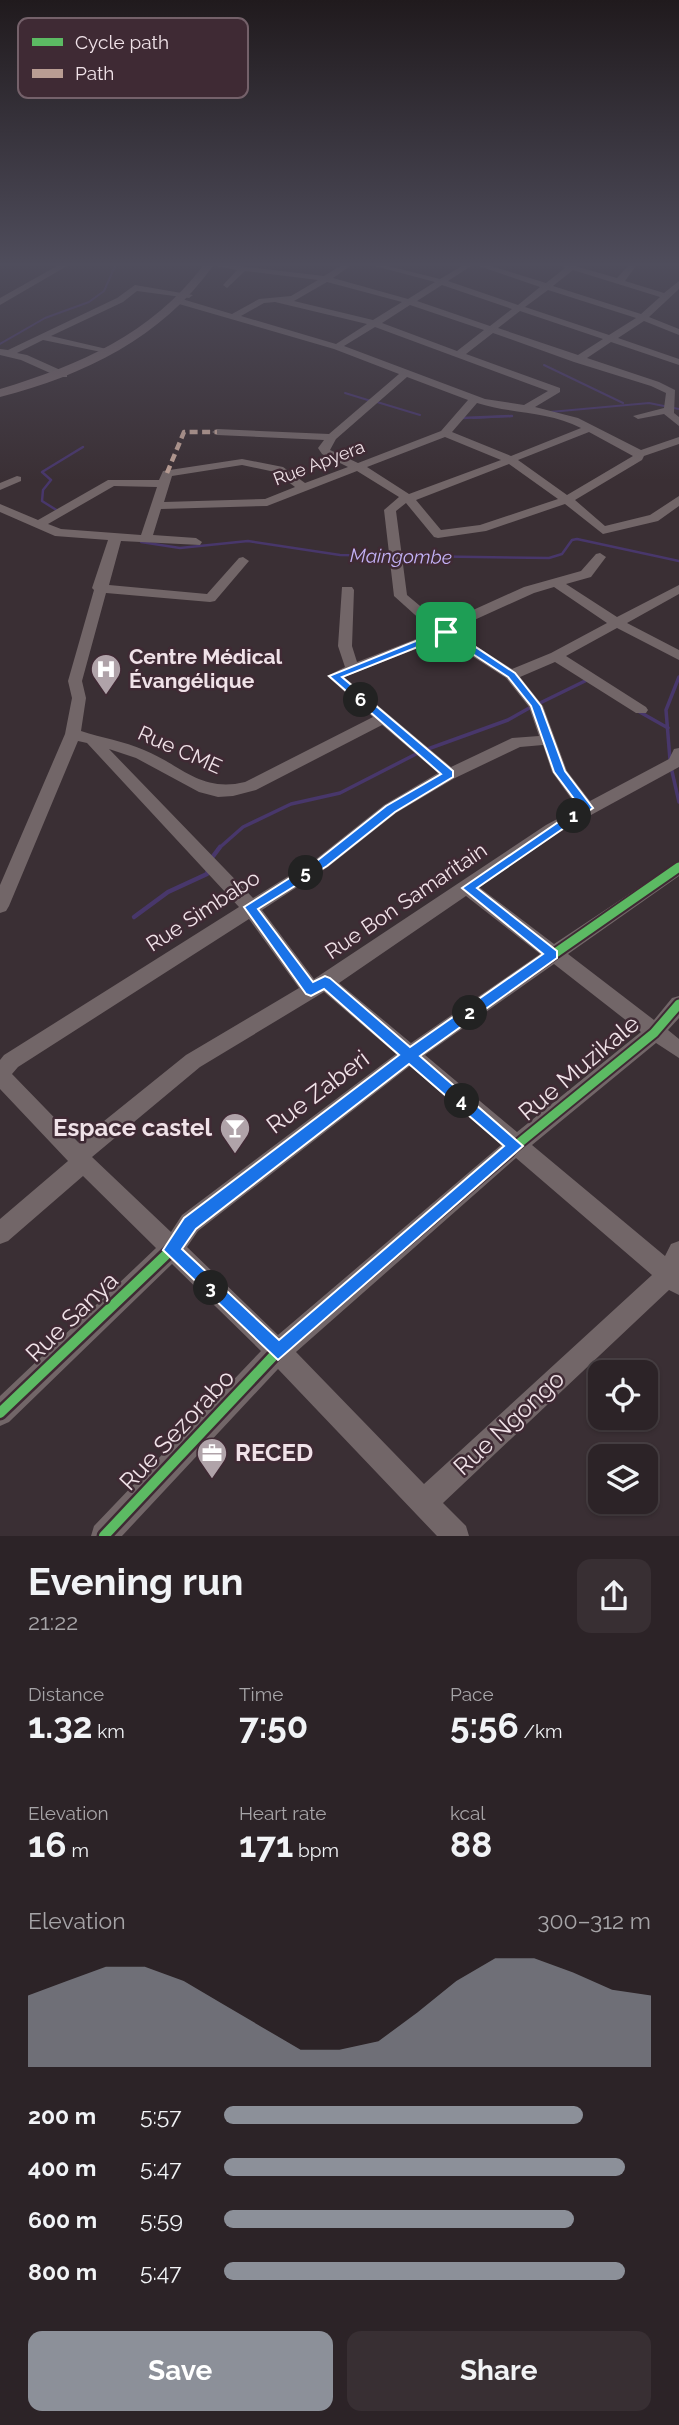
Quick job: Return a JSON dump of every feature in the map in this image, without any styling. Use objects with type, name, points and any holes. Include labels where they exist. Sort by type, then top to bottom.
[{"type":"main road","points":[[0,393],[63,375],[117,348],[131,338]]},
{"type":"street","points":[[3,353],[40,338]]},
{"type":"street","points":[[45,338],[108,352]]},
{"type":"street","points":[[305,338],[337,347],[475,399],[575,420],[639,453],[650,452],[679,440]]},
{"type":"street","points":[[337,347],[351,338]]},
{"type":"street","points":[[414,338],[556,390],[526,408]]},
{"type":"street","points":[[459,354],[479,338]]},
{"type":"street","points":[[512,338],[669,390],[668,408],[673,420],[679,423]]},
{"type":"street","points":[[578,360],[611,338],[679,362]]},
{"type":"street","points":[[3,353],[63,375]]},
{"type":"street","points":[[406,373],[324,448],[326,452],[360,467],[405,498],[430,521],[438,534],[482,528],[567,500],[638,458],[639,453]]},
{"type":"street","name":"Rue Apyera","points":[[156,506],[267,502],[445,433],[475,399]]},
{"type":"street","points":[[638,416],[668,408]]},
{"type":"street","points":[[587,808],[560,772],[535,705],[511,675],[418,613],[401,596],[390,510],[405,498],[419,496],[590,428]]},
{"type":"street","points":[[217,432],[332,438]]},
{"type":"street","points":[[445,433],[509,459],[567,500],[603,530],[654,518],[679,500]]},
{"type":"street","points":[[37,525],[111,482],[165,479],[242,462],[279,470],[304,488]]},
{"type":"street","points":[[0,487],[16,479]]},
{"type":"street","points":[[146,538],[165,479]]},
{"type":"street","points":[[0,509],[59,533],[196,542]]},
{"type":"street","points":[[0,906],[73,734],[79,698],[75,681],[115,537]]},
{"type":"street","points":[[449,774],[334,676],[446,632],[456,623],[529,590],[586,574],[600,557]]},
{"type":"street","points":[[99,588],[210,598],[243,561]]},
{"type":"street","points":[[556,583],[679,656]]},
{"type":"street","points":[[511,675],[556,656],[679,589]]},
{"type":"street","points":[[347,590],[345,646],[352,667]]},
{"type":"street","points":[[556,656],[641,710]]},
{"type":"street","name":"Rue CME","points":[[73,734],[141,754],[202,789],[215,793],[230,793],[250,786],[382,719]]},
{"type":"street","name":"Rue Simbabo","points":[[0,1075],[11,1061],[322,863],[390,809],[449,774],[517,742],[547,740]]},
{"type":"street","points":[[93,741],[250,907],[318,986],[409,1055],[515,1146],[676,1270]]},
{"type":"street","name":"Rue Bon Samaritain","points":[[0,1233],[193,1061],[318,986],[587,808],[672,761]]},
{"type":"street","name":"Rue Zaberi","points":[[171,1250],[190,1223],[409,1055],[679,867]]},
{"type":"street","points":[[468,888],[679,1050]]},
{"type":"street","name":"Rue Muzikale","points":[[278,1351],[515,1146],[654,1033],[679,1004]]},
{"type":"street","points":[[0,1075],[171,1250],[278,1351],[423,1503],[446,1533]]},
{"type":"street","name":"Rue Sanya","points":[[0,1413],[171,1250]]},
{"type":"street","name":"Rue Ngongo","points":[[423,1503],[676,1270]]},
{"type":"street","name":"Rue Sezorabo","points":[[104,1536],[278,1351]]},
{"type":"waterway","points":[[0,344],[11,338]]},
{"type":"waterway","points":[[544,365],[623,403]]},
{"type":"waterway","points":[[345,393],[371,401]]},
{"type":"waterway","points":[[377,402],[420,415]]},
{"type":"waterway","points":[[550,412],[649,403],[679,409]]},
{"type":"waterway","points":[[462,418],[512,416],[473,418]]},
{"type":"waterway","points":[[58,511],[42,501],[43,490],[51,480],[42,472],[83,447]]},
{"type":"waterway","name":"Maingombe","points":[[141,542],[180,548],[248,541],[340,555],[549,558],[562,554],[572,540],[577,539],[679,561]]},
{"type":"waterway","points":[[667,728],[666,710],[679,677]]},
{"type":"waterway","points":[[538,704],[587,680]]},
{"type":"waterway","points":[[425,750],[508,720],[531,707]]},
{"type":"waterway","points":[[638,711],[667,728]]},
{"type":"waterway","points":[[667,728],[670,760]]},
{"type":"waterway","points":[[219,848],[243,827],[291,804],[340,793],[418,753]]},
{"type":"waterway","points":[[671,767],[679,802]]},
{"type":"waterway","points":[[211,859],[219,848]]},
{"type":"waterway","points":[[134,917],[168,892],[207,874],[208,870]]},
{"type":"marked path","points":[[167,473],[184,432],[217,432]]},
{"type":"cycle path","points":[[0,1413],[171,1250],[190,1223],[409,1055],[679,867]]},
{"type":"cycle path","points":[[104,1536],[278,1351],[515,1146],[654,1033],[679,1004]]},
{"type":"place","name":"Centre Médical Évangélique","points":[[106,696]]},
{"type":"place","name":"Espace castel","points":[[235,1155]]},
{"type":"place","name":"RECED","points":[[212,1480]]},
{"type":"route","points":[[446,632],[334,676],[449,774],[390,809],[322,863],[250,907],[311,990],[325,982],[409,1055],[515,1146],[278,1351],[171,1250],[190,1223],[409,1055],[552,955],[468,888],[587,808],[560,772],[536,706],[511,675],[446,632]]}]
